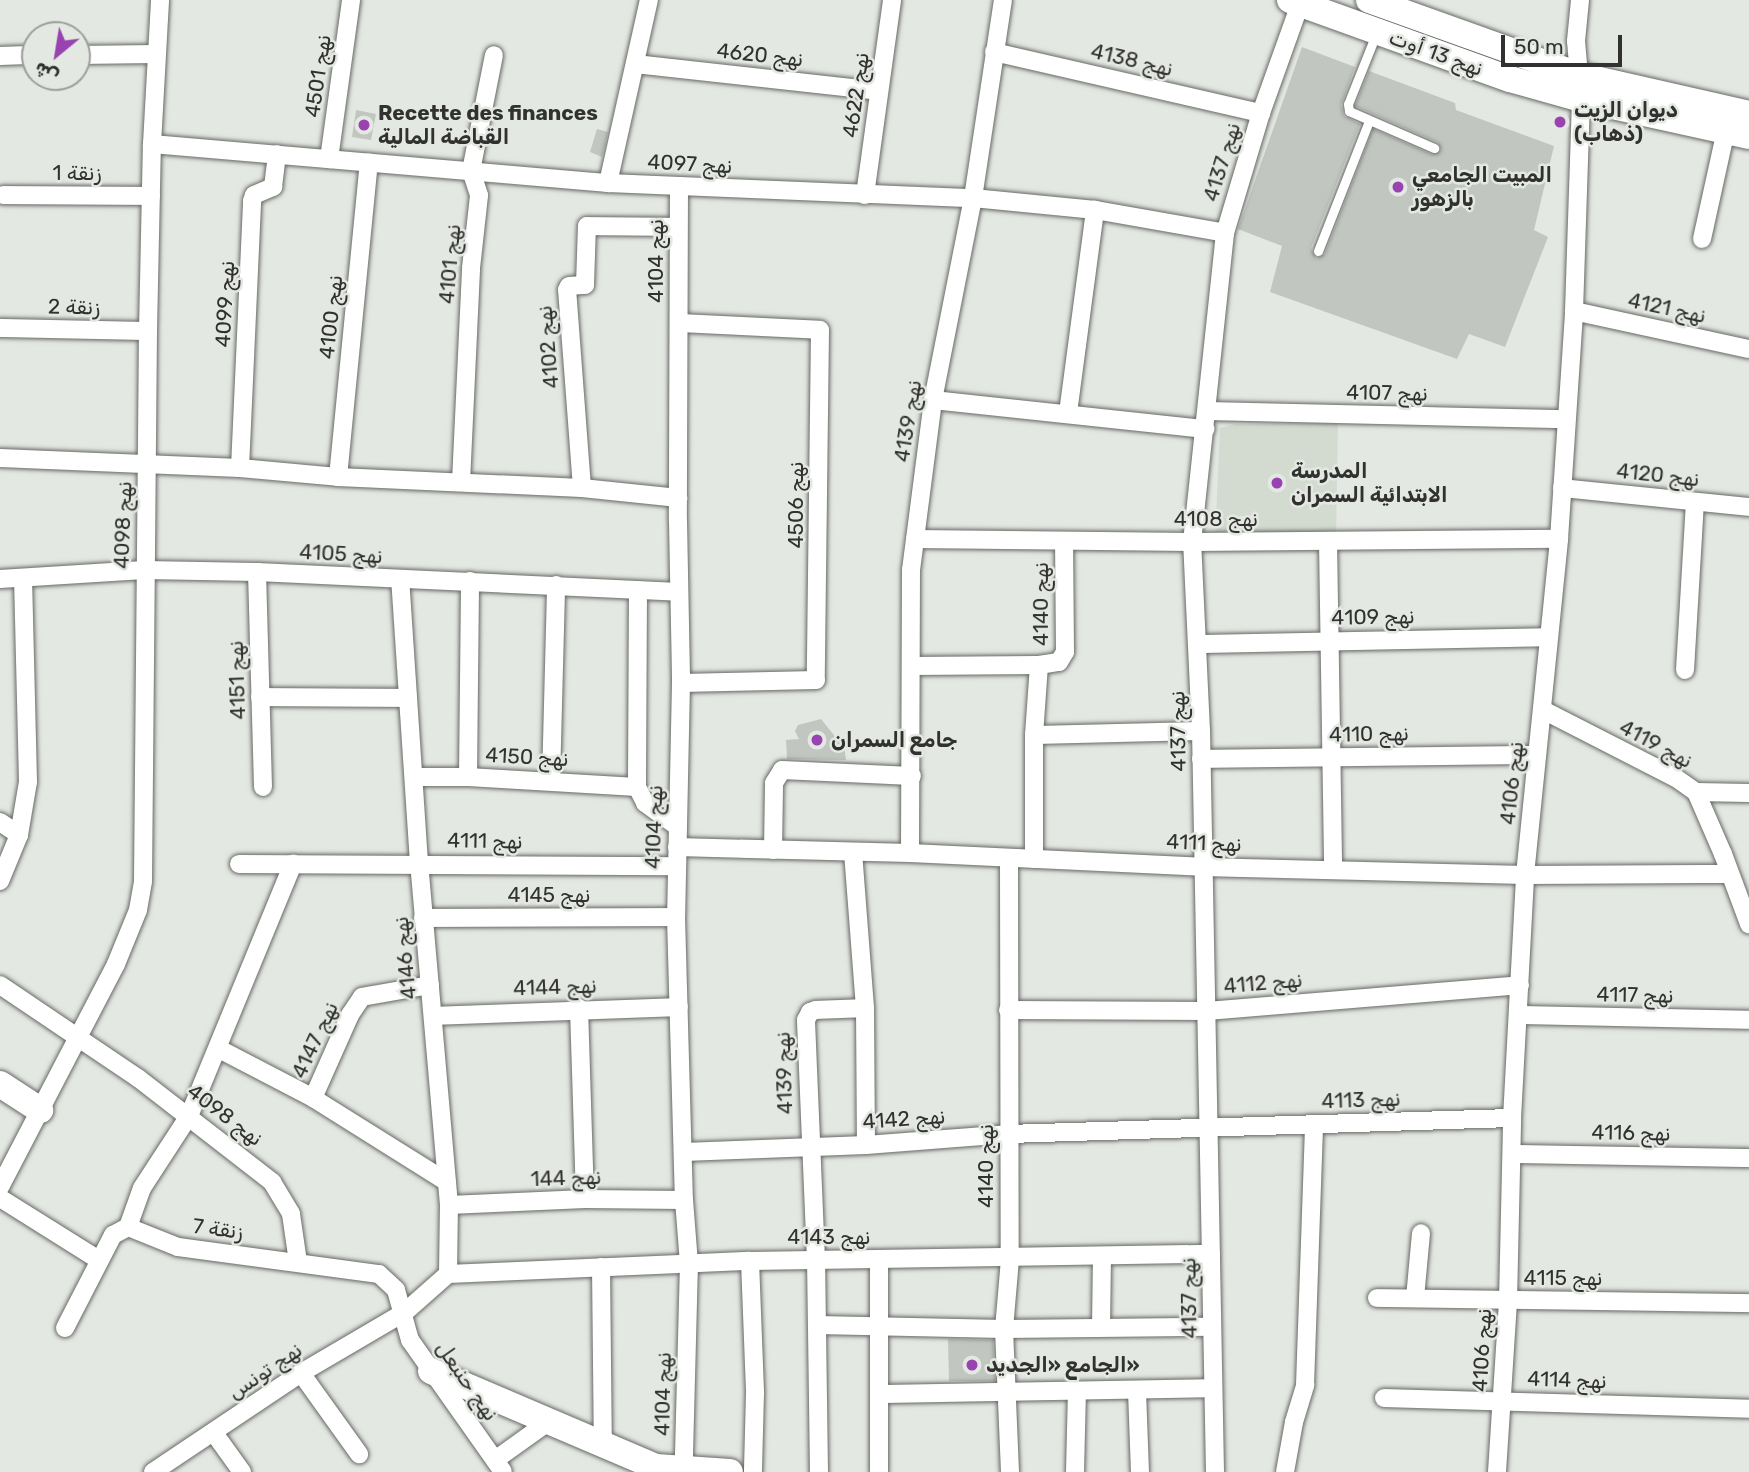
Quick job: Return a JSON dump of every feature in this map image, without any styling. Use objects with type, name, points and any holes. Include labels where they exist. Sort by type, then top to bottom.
[{"type":"main road","name":"نهج 13 أوت","points":[[1295,2],[1456,61],[1580,87],[1749,114]]},
{"type":"main road","name":"نهج 13 أوت","points":[[1382,2],[1580,87],[1737,133]]},
{"type":"main road","points":[[0,1084],[42,1107]]},
{"type":"main road","points":[[431,1371],[656,1467],[730,1472]]},
{"type":"street","name":"نهج 4098","points":[[0,1186],[79,1037],[130,932],[143,880],[148,331],[152,144],[160,0]]},
{"type":"street","name":"نهج 4501","points":[[329,159],[351,0]]},
{"type":"street","points":[[608,183],[649,0]]},
{"type":"street","name":"نهج 4622","points":[[865,195],[892,0]]},
{"type":"street","name":"نهج 4139","points":[[910,853],[911,570],[933,400],[973,198],[999,0]]},
{"type":"street","name":"نهج 4106","points":[[1497,1472],[1508,1301],[1512,1118],[1525,875],[1559,538],[1574,311],[1580,87],[1576,41],[1580,0]]},
{"type":"street","name":"نهج 4137","points":[[1215,1472],[1211,1130],[1202,867],[1202,731],[1192,542],[1225,233],[1295,2]]},
{"type":"street","name":"نهج 4138","points":[[994,52],[1261,113]]},
{"type":"street","points":[[91,55],[156,54]]},
{"type":"street","points":[[0,56],[21,55]]},
{"type":"street","name":"نهج 4101","points":[[461,482],[471,268],[479,194],[471,171],[494,55]]},
{"type":"street","name":"نهج 4620","points":[[635,64],[879,91]]},
{"type":"street","points":[[1702,239],[1737,133]]},
{"type":"street","name":"نهج 4097","points":[[152,144],[608,183],[973,198],[1095,210],[1225,233]]},
{"type":"street","name":"نهج 4099","points":[[240,468],[252,201],[254,195],[273,187],[277,155]]},
{"type":"street","name":"نهج 4100","points":[[338,477],[369,163]]},
{"type":"street","name":"نهج 4104","points":[[679,186],[678,498],[681,683],[676,916],[684,1200],[690,1263],[687,1471]]},
{"type":"street","name":"زنقة 1","points":[[3,195],[151,196]]},
{"type":"street","points":[[1068,413],[1095,210]]},
{"type":"street","name":"نهج 4102","points":[[582,488],[567,290],[569,286],[585,285],[587,226],[678,227]]},
{"type":"street","name":"نهج 4121","points":[[1574,311],[1749,349]]},
{"type":"street","name":"نهج 4506","points":[[679,323],[820,331],[816,680],[681,683]]},
{"type":"street","name":"زنقة 2","points":[[0,328],[148,331]]},
{"type":"street","name":"نهج 4107","points":[[933,400],[1068,413],[1206,420],[1566,419]]},
{"type":"street","points":[[0,458],[240,468],[338,477],[582,488],[678,498]]},
{"type":"street","name":"نهج 4120","points":[[1562,488],[1749,508]]},
{"type":"street","points":[[1685,670],[1695,502]]},
{"type":"street","name":"نهج 4108","points":[[915,540],[1192,542],[1559,538]]},
{"type":"street","name":"نهج 4140","points":[[1034,859],[1034,735],[1039,665],[1059,662],[1065,652],[1064,541]]},
{"type":"street","points":[[1328,541],[1333,870]]},
{"type":"street","name":"نهج 4105","points":[[0,579],[144,570],[257,572],[679,592]]},
{"type":"street","name":"نهج 4151","points":[[257,572],[263,787]]},
{"type":"street","points":[[0,881],[19,835],[28,782],[23,578]]},
{"type":"street","name":"نهج 4146","points":[[400,580],[423,918],[449,1205],[448,1273]]},
{"type":"street","points":[[468,777],[470,581]]},
{"type":"street","points":[[551,781],[556,585]]},
{"type":"street","points":[[638,590],[637,787],[645,803],[677,826]]},
{"type":"street","name":"نهج 4109","points":[[1199,644],[1549,637]]},
{"type":"street","points":[[912,666],[1039,665]]},
{"type":"street","points":[[261,697],[408,698]]},
{"type":"street","name":"نهج 4119","points":[[1543,710],[1676,778],[1696,792],[1749,924]]},
{"type":"street","points":[[1034,735],[1202,731]]},
{"type":"street","name":"نهج 4110","points":[[1202,759],[1537,755]]},
{"type":"street","points":[[772,850],[774,783],[782,770],[912,776]]},
{"type":"street","name":"نهج 4150","points":[[415,777],[468,777],[637,787]]},
{"type":"street","points":[[1696,792],[1749,793]]},
{"type":"street","points":[[0,822],[19,835]]},
{"type":"street","name":"نهج 4111","points":[[677,847],[910,853],[1009,860],[1202,867],[1525,875],[1730,874]]},
{"type":"street","points":[[853,852],[865,1008],[866,1145]]},
{"type":"street","name":"نهج 4140","points":[[1009,860],[1010,1259],[1003,1329],[1010,1472]]},
{"type":"street","name":"نهج 4111","points":[[239,864],[676,866]]},
{"type":"street","points":[[65,1328],[116,1231],[128,1227],[142,1188],[190,1116],[293,864]]},
{"type":"street","name":"نهج 4145","points":[[423,918],[676,916]]},
{"type":"street","points":[[0,985],[79,1037]]},
{"type":"street","name":"نهج 4147","points":[[430,985],[362,997],[350,1015],[313,1098],[447,1182]]},
{"type":"street","name":"نهج 4112","points":[[1008,1010],[1207,1011],[1520,985]]},
{"type":"street","name":"نهج 4144","points":[[433,1016],[579,1008],[679,1007]]},
{"type":"street","points":[[579,1008],[585,1199]]},
{"type":"street","name":"نهج 4139","points":[[809,1147],[807,1016],[816,1010],[865,1008]]},
{"type":"street","name":"نهج 4117","points":[[1519,1015],[1749,1020]]},
{"type":"street","name":"نهج 4098","points":[[79,1037],[190,1116],[272,1182],[291,1214],[298,1262]]},
{"type":"street","points":[[219,1049],[313,1098]]},
{"type":"street","name":"نهج 4113","points":[[1211,1130],[1512,1118]]},
{"type":"street","points":[[1285,1472],[1294,1422],[1305,1385],[1314,1124]]},
{"type":"street","name":"نهج 4142","points":[[684,1152],[866,1145],[1009,1134],[1211,1130]]},
{"type":"street","points":[[809,1147],[816,1260],[819,1472]]},
{"type":"street","name":"نهج 4116","points":[[1512,1154],[1749,1158]]},
{"type":"street","points":[[0,1198],[99,1260]]},
{"type":"street","name":"نهج 144","points":[[449,1205],[585,1199],[684,1200]]},
{"type":"street","name":"زنقة 7","points":[[128,1227],[178,1247],[379,1274],[397,1290],[405,1312]]},
{"type":"street","points":[[1415,1298],[1421,1233]]},
{"type":"street","name":"نهج 4143","points":[[448,1273],[750,1261],[1211,1254]]},
{"type":"street","points":[[1101,1327],[1102,1257]]},
{"type":"street","points":[[879,1260],[879,1472]]},
{"type":"street","points":[[750,1261],[755,1393],[753,1472]]},
{"type":"street","points":[[601,1267],[603,1445]]},
{"type":"street","points":[[405,1312],[448,1273]]},
{"type":"street","name":"نهج 4115","points":[[1377,1298],[1749,1303]]},
{"type":"street","name":"نهج حنبعل","points":[[405,1312],[411,1340],[499,1466]]},
{"type":"street","name":"نهج تونس","points":[[153,1472],[301,1373],[405,1312]]},
{"type":"street","points":[[817,1325],[1003,1329],[1212,1327]]},
{"type":"street","points":[[301,1373],[359,1454]]},
{"type":"street","points":[[879,1394],[1213,1388]]},
{"type":"street","points":[[1137,1391],[1140,1472]]},
{"type":"street","points":[[1075,1472],[1077,1392]]},
{"type":"street","name":"نهج 4114","points":[[1384,1398],[1749,1409]]},
{"type":"street","points":[[499,1466],[548,1422]]},
{"type":"street","points":[[214,1433],[242,1472]]},
{"type":"lane","points":[[1377,32],[1348,104],[1349,111],[1434,148]]},
{"type":"lane","points":[[1318,251],[1369,121]]},
{"type":"shaded area","name":"المدرسة الابتدائية السمران","points":[[1338,423],[1336,538],[1215,539],[1220,428],[1235,424]]},
{"type":"building","name":"المبيت الجامعي بالزهور","points":[[1302,47],[1355,67],[1341,105],[1344,116],[1360,124],[1311,248],[1316,258],[1325,254],[1373,129],[1431,154],[1441,150],[1437,142],[1355,106],[1369,71],[1455,103],[1456,110],[1554,146],[1534,230],[1548,237],[1505,347],[1469,334],[1457,359],[1270,292],[1282,246],[1238,229]]},
{"type":"building","name":"Recette des finances القباضة المالية","points":[[356,110],[376,114],[371,140],[352,137]]},
{"type":"building","points":[[597,129],[608,132],[602,157],[590,152]]},
{"type":"building","name":"جامع السمران","points":[[821,719],[837,739],[843,737],[846,760],[787,759],[786,740],[799,739],[795,731],[798,725]]},
{"type":"building","name":"الجامع «الجديد»","points":[[948,1339],[993,1340],[995,1381],[949,1381]]},
{"type":"place","name":"ديوان الزيت (ذهاب)","points":[[1560,122]]},
{"type":"place","name":"Recette des finances القباضة المالية","points":[[364,125]]},
{"type":"place","name":"المبيت الجامعي بالزهور","points":[[1398,187]]},
{"type":"place","name":"المدرسة الابتدائية السمران","points":[[1277,483]]},
{"type":"place","name":"جامع السمران","points":[[817,740]]},
{"type":"place","name":"الجامع «الجديد»","points":[[972,1365]]}]
